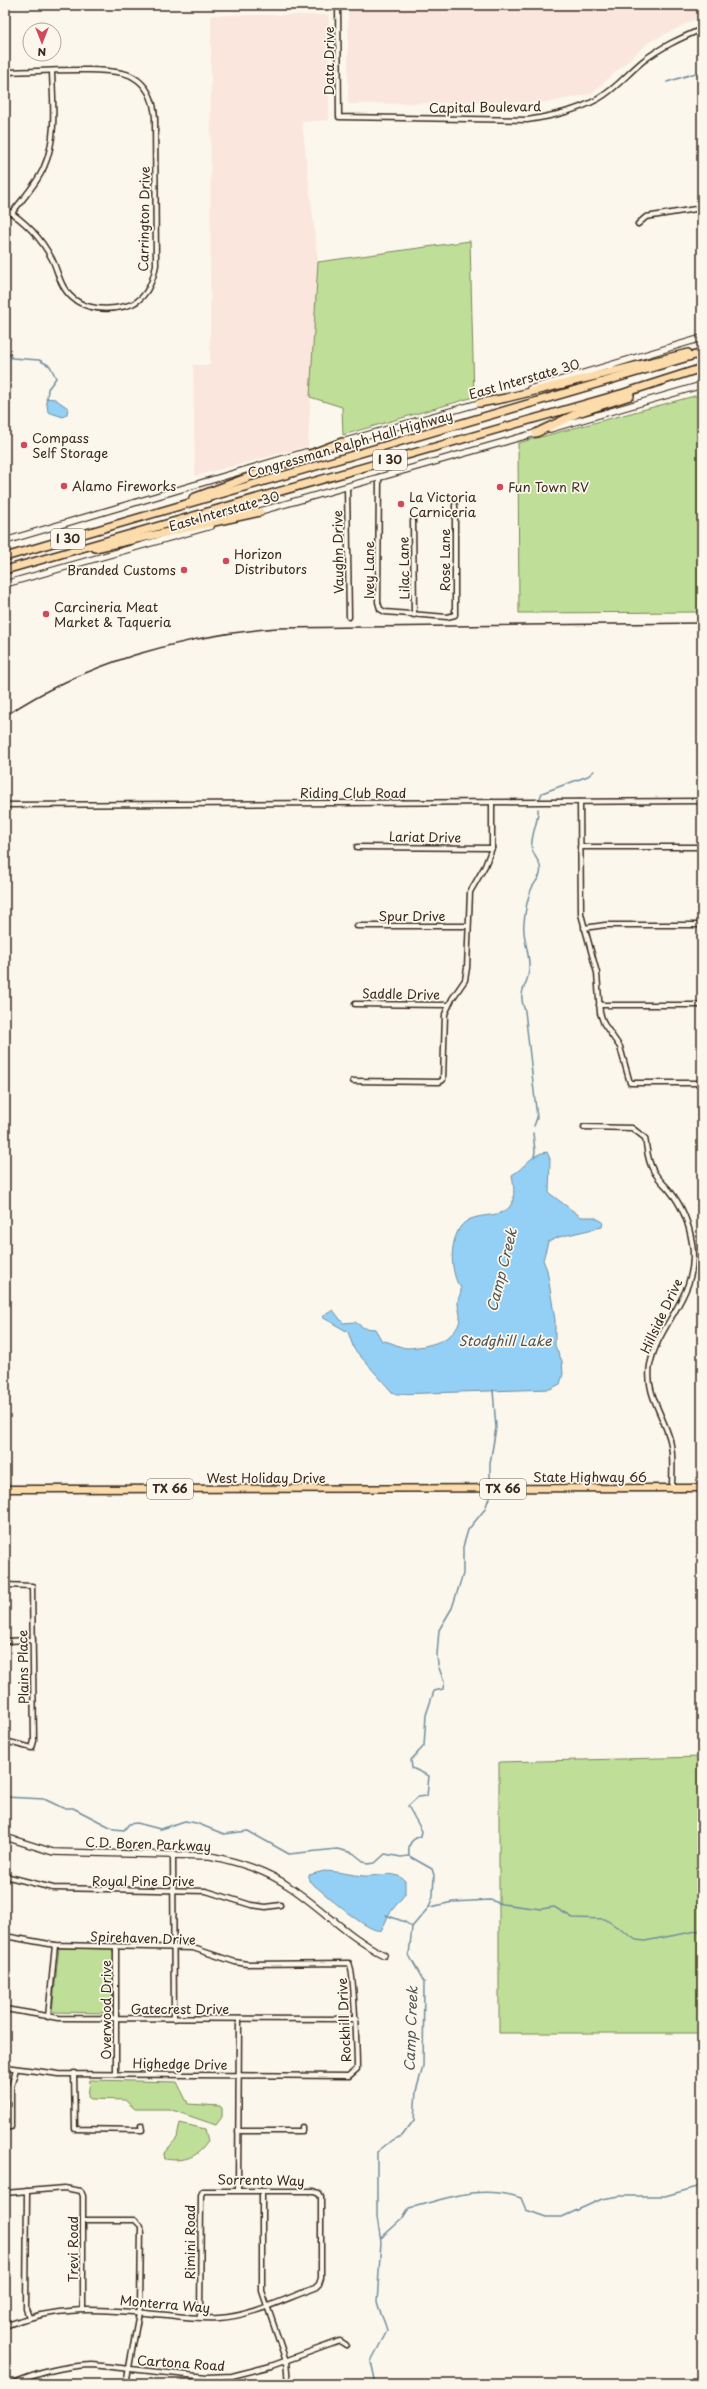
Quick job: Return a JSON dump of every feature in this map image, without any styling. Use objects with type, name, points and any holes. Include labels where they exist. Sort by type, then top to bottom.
[{"type":"highway","points":[[480,403],[702,352]]},
{"type":"highway","name":"Congressman Ralph Hall Highway","points":[[5,557],[702,352]]},
{"type":"highway","name":"Congressman Ralph Hall Highway","points":[[5,570],[77,548],[624,393],[702,368]]},
{"type":"highway","points":[[536,433],[578,413],[702,372]]},
{"type":"highway","points":[[130,521],[342,442]]},
{"type":"highway","points":[[77,548],[92,548],[260,512]]},
{"type":"main road","name":"East Interstate 30","points":[[5,540],[702,338]]},
{"type":"main road","name":"East Interstate 30","points":[[5,584],[702,385]]},
{"type":"main road","name":"State Highway 66","points":[[334,1489],[702,1488]]},
{"type":"main road","name":"West Holiday Drive","points":[[5,1489],[334,1489]]},
{"type":"main road","name":"C.D. Boren Parkway","points":[[5,1837],[53,1852],[173,1854],[210,1856],[232,1860],[270,1875],[308,1900],[362,1944],[384,1955]]},
{"type":"street","name":"Data Drive","points":[[338,5],[339,117]]},
{"type":"street","name":"Capital Boulevard","points":[[339,117],[527,120],[550,116],[574,110],[598,99],[619,85],[642,62],[674,41],[702,29]]},
{"type":"street","name":"Carrington Drive","points":[[5,209],[12,213],[36,234],[52,259],[62,285],[76,300],[90,307],[106,309],[128,306],[142,296],[152,282],[156,265],[155,118],[150,95],[133,76],[111,71],[52,72]]},
{"type":"street","points":[[5,72],[52,72],[52,137],[49,153],[37,181],[12,213]]},
{"type":"street","points":[[638,224],[646,217],[702,208]]},
{"type":"street","name":"Ivey Lane","points":[[379,477],[378,605],[385,612],[447,617],[455,615]]},
{"type":"street","name":"Vaughn Drive","points":[[347,487],[349,617]]},
{"type":"street","name":"Rose Lane","points":[[455,505],[455,615]]},
{"type":"street","name":"Lilac Lane","points":[[413,521],[414,615]]},
{"type":"street","points":[[354,1082],[439,1082],[443,1080],[444,1025],[448,1005],[465,980],[468,968],[470,892],[486,866],[492,848],[492,802]]},
{"type":"street","points":[[580,802],[580,902],[584,928],[597,973],[599,1005],[604,1024],[620,1047],[630,1083],[702,1083]]},
{"type":"street","name":"Riding Club Road","points":[[5,805],[702,802]]},
{"type":"street","name":"Lariat Drive","points":[[357,847],[492,848]]},
{"type":"street","points":[[580,847],[702,847]]},
{"type":"street","points":[[584,928],[605,925],[702,925]]},
{"type":"street","name":"Spur Drive","points":[[357,926],[468,926]]},
{"type":"street","name":"Saddle Drive","points":[[355,1004],[448,1005]]},
{"type":"street","points":[[599,1005],[702,1005]]},
{"type":"street","name":"Hillside Drive","points":[[584,1127],[632,1128],[645,1138],[648,1157],[653,1171],[673,1194],[684,1213],[693,1249],[691,1274],[686,1291],[653,1354],[649,1372],[651,1393],[672,1449],[672,1488]]},
{"type":"street","name":"Plains Place","points":[[5,1585],[32,1586],[34,1741],[32,1748],[5,1741]]},
{"type":"street","points":[[5,1641],[33,1640]]},
{"type":"street","points":[[173,1854],[172,1947],[174,2019]]},
{"type":"street","name":"Royal Pine Drive","points":[[5,1876],[33,1885],[67,1890],[173,1890],[214,1893],[259,1906],[280,1905]]},
{"type":"street","name":"Spirehaven Drive","points":[[5,1936],[55,1945],[193,1948],[241,1963],[351,1964]]},
{"type":"street","points":[[48,2017],[55,1945]]},
{"type":"street","name":"Overwood Drive","points":[[116,1947],[116,2074]]},
{"type":"street","name":"Rockhill Drive","points":[[351,1964],[352,1998],[356,2019],[357,2069],[354,2074]]},
{"type":"street","name":"Gatecrest Drive","points":[[5,2009],[48,2017],[356,2019]]},
{"type":"street","points":[[238,2190],[239,2019]]},
{"type":"street","name":"Highedge Drive","points":[[5,2066],[43,2073],[350,2076],[354,2074]]},
{"type":"street","points":[[5,2127],[11,2127],[11,2087],[16,2069]]},
{"type":"street","points":[[74,2073],[75,2129],[142,2130],[141,2125]]},
{"type":"street","points":[[238,2131],[302,2131],[302,2127]]},
{"type":"street","name":"Trevi Road","points":[[27,2191],[64,2188],[81,2191],[83,2196],[82,2308]]},
{"type":"street","points":[[5,2193],[27,2191],[26,2309],[29,2317]]},
{"type":"street","name":"Sorrento Way","points":[[202,2191],[314,2191],[319,2193],[321,2198],[320,2284]]},
{"type":"street","name":"Rimini Road","points":[[200,2318],[202,2191]]},
{"type":"street","points":[[262,2191],[261,2285],[265,2306],[286,2361],[288,2384]]},
{"type":"street","points":[[83,2220],[139,2222],[141,2226],[139,2313],[126,2384]]},
{"type":"street","name":"Monterra Way","points":[[5,2326],[29,2317],[82,2308],[200,2318],[231,2317],[315,2288],[320,2284]]},
{"type":"street","name":"Cartona Road","points":[[11,2384],[57,2368],[92,2365],[221,2377],[246,2373],[286,2361],[340,2341],[346,2345]]},
{"type":"street","points":[[221,2377],[222,2384]]},
{"type":"shaded area","points":[[348,5],[702,5],[702,16],[649,42],[591,94],[550,102],[348,104]]},
{"type":"shaded area","points":[[211,15],[329,15],[329,120],[302,122],[318,262],[308,446],[195,476],[193,365],[210,365]]},
{"type":"green space","points":[[470,241],[474,397],[343,435],[342,407],[310,397],[318,262]]},
{"type":"green space","points":[[702,394],[702,612],[519,613],[518,443]]},
{"type":"green space","points":[[702,1757],[702,2033],[499,2033],[499,1762]]},
{"type":"green space","points":[[59,1948],[112,1949],[114,1956],[112,2013],[52,2012]]},
{"type":"green space","points":[[90,2080],[177,2082],[188,2104],[220,2106],[222,2108],[222,2117],[216,2125],[169,2109],[135,2109],[125,2100],[91,2099],[88,2097]]},
{"type":"green space","points":[[180,2123],[205,2129],[208,2141],[200,2151],[190,2158],[178,2160],[165,2159],[164,2153],[177,2138]]},
{"type":"water","points":[[46,398],[55,399],[68,408],[67,414],[63,417],[48,412]]},
{"type":"water","name":"Stodghill Lake","points":[[547,1152],[550,1159],[549,1193],[581,1217],[594,1217],[603,1222],[602,1227],[559,1237],[548,1242],[543,1260],[547,1270],[555,1320],[555,1346],[562,1361],[563,1374],[560,1384],[550,1389],[397,1394],[392,1392],[354,1349],[348,1332],[322,1317],[333,1310],[343,1323],[355,1322],[364,1328],[375,1329],[382,1341],[405,1348],[432,1344],[447,1338],[458,1327],[460,1319],[458,1298],[461,1289],[455,1276],[452,1256],[455,1237],[458,1231],[465,1222],[474,1218],[504,1211],[511,1205],[514,1194],[512,1175],[536,1155]]},
{"type":"water","points":[[324,1871],[364,1876],[386,1874],[396,1875],[405,1881],[405,1894],[389,1914],[382,1930],[376,1930],[357,1920],[309,1881],[309,1875]]},
{"type":"waterway","points":[[667,82],[702,71]]},
{"type":"waterway","points":[[5,347],[12,358],[39,360],[50,366],[56,378],[48,389],[47,399]]},
{"type":"waterway","name":"Camp Creek","points":[[540,798],[542,793],[588,776],[594,771]]},
{"type":"waterway","name":"Camp Creek","points":[[534,1126],[537,1118],[522,992],[527,980],[529,968],[524,934],[527,902],[541,870],[532,848],[533,833],[538,809]]},
{"type":"waterway","name":"Camp Creek","points":[[533,1133],[535,1151],[534,1157]]},
{"type":"waterway","name":"Camp Creek","points":[[490,1484],[490,1463],[496,1428],[493,1390]]},
{"type":"waterway","name":"Camp Creek","points":[[376,2384],[371,2361],[387,2331],[377,2302],[381,2242],[377,2217],[377,2152],[392,2140],[402,2136],[414,2120],[416,2091],[423,2067],[424,1982],[409,1955],[412,1927],[429,1907],[433,1896],[434,1875],[432,1869],[409,1856],[410,1843],[414,1839],[421,1836],[422,1831],[408,1806],[418,1797],[427,1796],[429,1776],[412,1768],[411,1760],[424,1746],[426,1715],[434,1691],[443,1689],[444,1682],[438,1665],[437,1655],[439,1630],[452,1608],[463,1574],[463,1547],[468,1530],[485,1509],[490,1495]]},
{"type":"waterway","points":[[5,1797],[44,1799],[63,1808],[73,1808],[114,1829],[124,1830],[129,1824],[137,1823],[160,1829],[185,1821],[196,1823],[224,1834],[248,1831],[289,1854],[337,1849],[353,1853],[367,1864],[375,1863],[385,1854],[401,1857],[408,1856]]},
{"type":"waterway","points":[[430,1907],[453,1902],[490,1900],[502,1904],[541,1909],[554,1907],[573,1918],[605,1919],[636,1940],[645,1941],[702,1930]]},
{"type":"waterway","points":[[386,1915],[405,1922],[412,1927]]},
{"type":"waterway","points":[[381,2238],[402,2219],[409,2208],[464,2194],[478,2192],[506,2194],[521,2198],[526,2210],[546,2217],[562,2217],[602,2199],[620,2196],[665,2196],[701,2186]]},
{"type":"railway","points":[[5,716],[36,697],[101,667],[170,645],[206,637],[242,632],[277,628],[702,623]]},
{"type":"place","name":"Compass Self Storage","points":[[24,445]]},
{"type":"place","name":"Alamo Fireworks","points":[[64,486]]},
{"type":"place","name":"Fun Town RV","points":[[500,487]]},
{"type":"place","name":"La Victoria Carniceria","points":[[401,504]]},
{"type":"place","name":"Horizon Distributors","points":[[226,561]]},
{"type":"place","name":"Branded Customs","points":[[184,570]]},
{"type":"place","name":"Carcineria Meat Market & Taqueria","points":[[46,614]]}]
